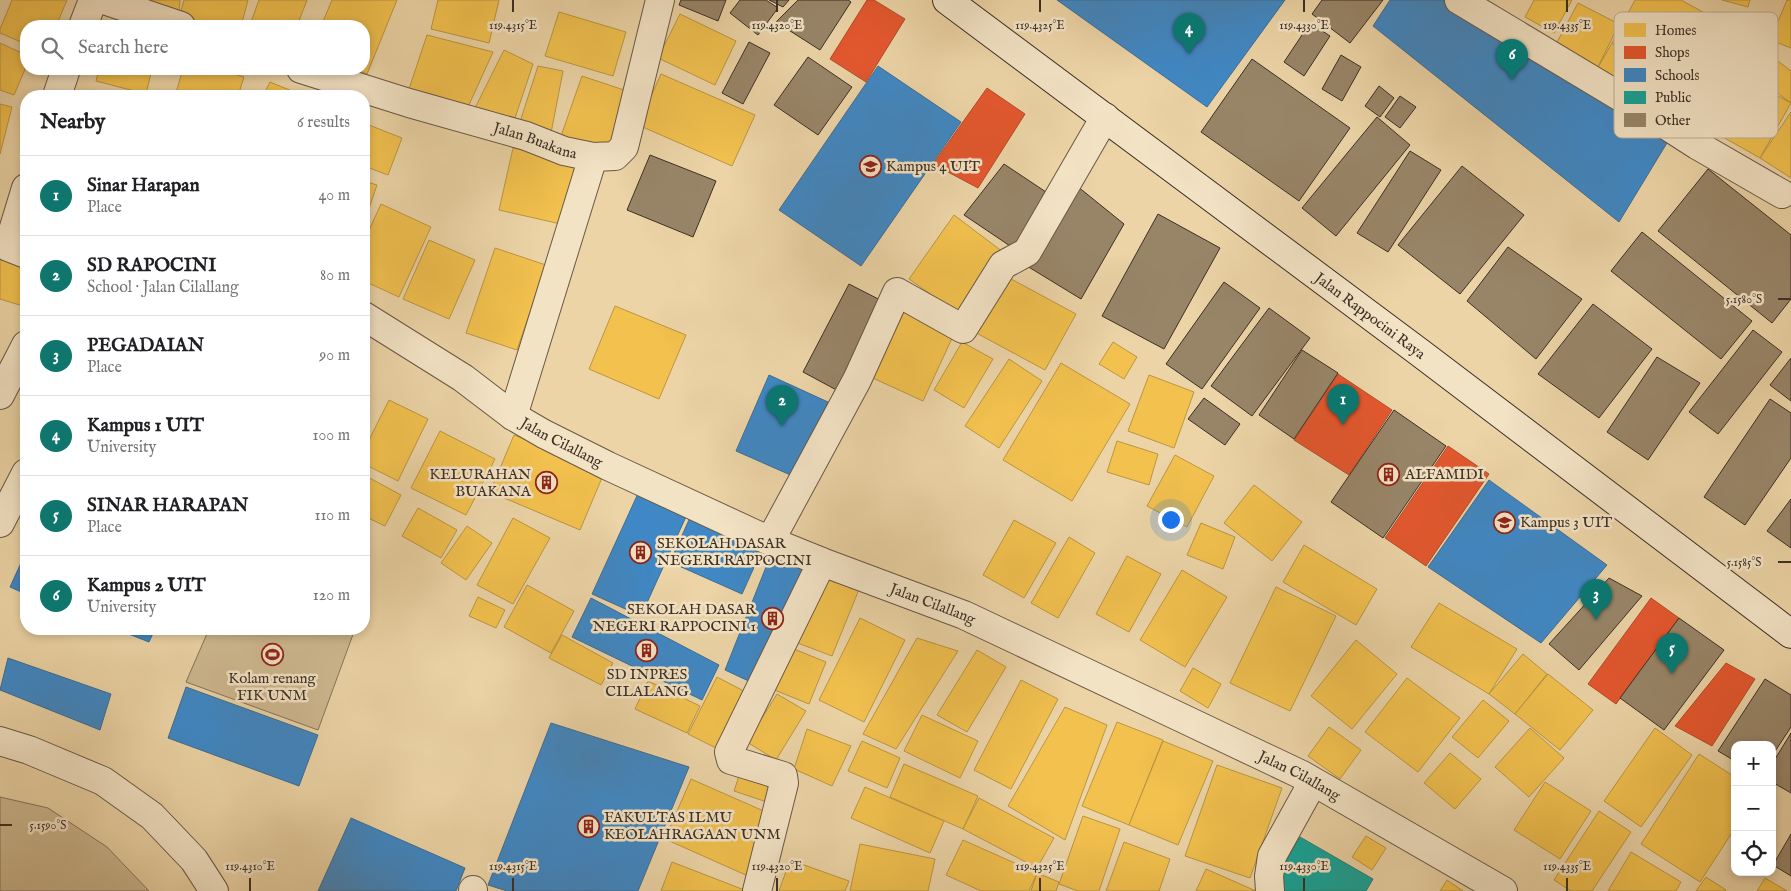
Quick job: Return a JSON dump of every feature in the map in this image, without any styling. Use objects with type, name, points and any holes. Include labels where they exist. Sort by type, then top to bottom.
[{"type":"street","points":[[85,20],[93,0]]},
{"type":"street","points":[[104,0],[163,20]]},
{"type":"street","name":"Jalan Buakana","points":[[370,91],[526,136],[564,151],[593,157],[615,156],[624,147],[660,0]]},
{"type":"street","name":"Jalan Rappocini Raya","points":[[947,0],[1419,352],[1791,634]]},
{"type":"street","points":[[1460,0],[1614,93]]},
{"type":"street","points":[[59,90],[64,75]]},
{"type":"street","name":"Jalan Buakana","points":[[320,75],[368,90]]},
{"type":"street","points":[[770,541],[857,380],[898,292],[963,329],[1003,265],[1027,252],[1105,117]]},
{"type":"street","points":[[1686,138],[1782,194]]},
{"type":"street","points":[[513,416],[593,157]]},
{"type":"street","points":[[11,249],[20,212]]},
{"type":"street","name":"Jalan Cilallang","points":[[370,320],[463,378],[513,416],[544,434],[608,466],[770,541],[964,615],[1313,782],[1503,891]]},
{"type":"street","points":[[0,394],[20,356]]},
{"type":"street","points":[[0,522],[20,484]]},
{"type":"street","points":[[757,891],[784,784],[783,776],[731,760],[729,752],[822,562]]},
{"type":"street","points":[[0,741],[29,750],[103,781],[152,816],[194,860],[214,891]]},
{"type":"street","points":[[1270,891],[1269,876],[1272,856],[1313,782]]},
{"type":"shaded area","name":"Kolam renang FIK UNM","points":[[206,635],[353,635],[318,730],[186,682]]},
{"type":"shaded area","points":[[0,797],[48,808],[107,847],[149,891],[0,891]]},
{"type":"building: Homes","points":[[12,0],[67,0],[59,20],[20,20],[20,41],[0,33]]},
{"type":"building: Homes","points":[[127,0],[180,0],[178,20],[173,20]]},
{"type":"building: Homes","points":[[184,0],[248,0],[243,20],[179,20]]},
{"type":"building: Homes","points":[[259,0],[307,0],[299,20],[252,20]]},
{"type":"building: Homes","points":[[332,0],[397,0],[370,67],[370,20],[324,20]]},
{"type":"building: Homes","points":[[438,0],[499,0],[489,43],[431,29]]},
{"type":"building: Homes","points":[[1534,0],[1572,0],[1554,33],[1525,17]]},
{"type":"building: Homes","points":[[1635,0],[1681,0],[1703,12],[1629,12]]},
{"type":"building: Homes","points":[[1722,0],[1750,0],[1748,7]]},
{"type":"building: Homes","points":[[1787,0],[1791,0],[1791,48],[1778,43],[1778,21]]},
{"type":"building: Homes","points":[[1578,3],[1614,21],[1614,34],[1597,69],[1555,46]]},
{"type":"building: Homes","points":[[559,12],[626,32],[613,76],[545,56]]},
{"type":"building: Homes","points":[[680,14],[736,41],[715,85],[658,58]]},
{"type":"building: Homes","points":[[427,35],[493,52],[468,107],[409,89]]},
{"type":"building: Homes","points":[[0,43],[20,52],[20,75],[23,75],[14,95],[0,90]]},
{"type":"building: Homes","points":[[1612,43],[1614,44],[1614,79],[1597,69]]},
{"type":"building: Homes","points":[[504,50],[533,64],[513,124],[473,112]]},
{"type":"building: Homes","points":[[1778,61],[1791,71],[1791,103],[1778,93]]},
{"type":"building: Homes","points":[[538,66],[563,71],[551,133],[519,125]]},
{"type":"building: Homes","points":[[661,74],[755,115],[732,166],[638,125]]},
{"type":"building: Homes","points":[[98,75],[151,75],[147,90],[131,90],[96,81]]},
{"type":"building: Homes","points":[[181,75],[237,75],[244,77],[240,90],[177,90]]},
{"type":"building: Homes","points":[[582,76],[630,92],[610,153],[561,136]]},
{"type":"building: Homes","points":[[270,82],[289,90],[266,90]]},
{"type":"building: Homes","points":[[1778,96],[1791,103],[1778,126]]},
{"type":"building: Homes","points":[[0,104],[12,107],[0,154]]},
{"type":"building: Homes","points":[[1791,112],[1791,178],[1760,158],[1773,138],[1778,138],[1778,131]]},
{"type":"building: Homes","points":[[370,125],[402,138],[388,175],[370,168]]},
{"type":"building: Homes","points":[[1725,138],[1771,138],[1760,158]]},
{"type":"building: Homes","points":[[513,148],[579,162],[565,225],[499,210]]},
{"type":"building: Homes","points":[[370,183],[377,185],[370,205]]},
{"type":"building: Homes","points":[[381,204],[431,227],[399,297],[370,284],[370,228]]},
{"type":"building: Homes","points":[[954,215],[1003,252],[959,314],[909,279]]},
{"type":"building: Homes","points":[[429,240],[475,260],[449,319],[403,299]]},
{"type":"building: Homes","points":[[495,248],[546,265],[517,350],[466,333]]},
{"type":"building: Homes","points":[[0,259],[20,265],[20,305],[0,299]]},
{"type":"building: Homes","points":[[1000,273],[1076,314],[1045,370],[969,329]]},
{"type":"building: Homes","points":[[615,306],[686,335],[659,399],[589,369]]},
{"type":"building: Homes","points":[[895,307],[954,334],[923,401],[864,374]]},
{"type":"building: Homes","points":[[962,342],[993,359],[964,408],[934,390]]},
{"type":"building: Homes","points":[[1113,342],[1137,357],[1124,379],[1099,364]]},
{"type":"building: Homes","points":[[1009,359],[1042,381],[999,448],[965,426]]},
{"type":"building: Homes","points":[[1061,363],[1130,404],[1072,501],[1003,460]]},
{"type":"building: Homes","points":[[1149,375],[1194,392],[1174,448],[1128,431]]},
{"type":"building: Homes","points":[[389,400],[428,419],[398,481],[370,467],[370,438]]},
{"type":"building: Homes","points":[[440,431],[495,459],[466,515],[411,488]]},
{"type":"building: Homes","name":"KELURAHAN BUAKANA","points":[[514,435],[604,473],[580,530],[490,492]]},
{"type":"building: Homes","points":[[1117,441],[1158,454],[1149,485],[1107,472]]},
{"type":"building: Homes","points":[[1175,455],[1214,476],[1187,527],[1147,506]]},
{"type":"building: Homes","points":[[370,478],[401,495],[385,526],[370,519]]},
{"type":"building: Homes","points":[[1254,485],[1302,522],[1272,561],[1224,523]]},
{"type":"building: Homes","points":[[418,508],[457,530],[441,558],[402,536]]},
{"type":"building: Homes","points":[[513,518],[550,538],[513,604],[477,585]]},
{"type":"building: Homes","points":[[1014,520],[1056,543],[1024,598],[983,575]]},
{"type":"building: Homes","points":[[1201,523],[1235,537],[1223,569],[1187,555]]},
{"type":"building: Homes","points":[[467,526],[492,543],[466,580],[441,563]]},
{"type":"building: Homes","points":[[1069,537],[1095,553],[1058,618],[1031,603]]},
{"type":"building: Homes","points":[[1304,545],[1377,589],[1356,625],[1283,582]]},
{"type":"building: Homes","points":[[1127,556],[1161,574],[1129,632],[1096,614]]},
{"type":"building: Homes","points":[[825,567],[862,582],[832,656],[795,642]]},
{"type":"building: Homes","points":[[1182,570],[1227,597],[1185,667],[1140,640]]},
{"type":"building: Homes","points":[[527,585],[574,611],[551,653],[504,627]]},
{"type":"building: Homes","points":[[1276,587],[1336,616],[1290,711],[1230,683]]},
{"type":"building: Homes","points":[[478,597],[505,610],[496,628],[469,616]]},
{"type":"building: Homes","points":[[1439,603],[1517,649],[1489,694],[1411,647]]},
{"type":"building: Homes","points":[[860,618],[905,640],[864,722],[819,700]]},
{"type":"building: Homes","points":[[562,635],[613,663],[601,685],[549,658]]},
{"type":"building: Homes","points":[[917,638],[958,651],[896,749],[863,734]]},
{"type":"building: Homes","points":[[1356,640],[1397,674],[1352,729],[1311,696]]},
{"type":"building: Homes","points":[[789,647],[826,662],[809,704],[772,689]]},
{"type":"building: Homes","points":[[977,650],[1006,667],[967,732],[937,715]]},
{"type":"building: Homes","points":[[1523,654],[1547,674],[1515,714],[1489,694]]},
{"type":"building: Homes","points":[[1193,668],[1221,684],[1208,708],[1180,691]]},
{"type":"building: Homes","points":[[1548,674],[1593,710],[1560,750],[1515,714]]},
{"type":"building: Homes","points":[[717,677],[759,699],[730,755],[688,734]]},
{"type":"building: Homes","points":[[1407,678],[1460,718],[1418,772],[1365,732]]},
{"type":"building: Homes","points":[[1021,680],[1058,699],[1011,789],[974,770]]},
{"type":"building: Homes","points":[[648,681],[700,706],[687,733],[635,709]]},
{"type":"building: Homes","points":[[777,694],[806,711],[776,760],[747,742]]},
{"type":"building: Homes","points":[[1483,700],[1509,721],[1478,758],[1452,737]]},
{"type":"building: Homes","points":[[1065,707],[1107,725],[1065,840],[1008,806]]},
{"type":"building: Homes","points":[[922,715],[978,741],[960,778],[904,751]]},
{"type":"building: Homes","points":[[1117,722],[1163,740],[1129,825],[1082,806]]},
{"type":"building: Homes","points":[[1329,727],[1361,750],[1340,779],[1308,756]]},
{"type":"building: Homes","points":[[1530,728],[1564,758],[1529,797],[1495,767]]},
{"type":"building: Homes","points":[[1655,728],[1692,755],[1641,827],[1604,801]]},
{"type":"building: Homes","points":[[807,729],[851,746],[832,786],[794,769]]},
{"type":"building: Homes","points":[[862,741],[900,758],[887,788],[848,771]]},
{"type":"building: Homes","points":[[1163,741],[1213,761],[1178,845],[1129,825]]},
{"type":"building: Homes","points":[[1450,753],[1481,779],[1455,809],[1424,783]]},
{"type":"building: Homes","points":[[1699,754],[1731,774],[1731,834],[1700,882],[1641,844]]},
{"type":"building: Homes","points":[[744,761],[786,775],[776,805],[734,791]]},
{"type":"building: Homes","points":[[904,764],[978,796],[963,829],[890,797]]},
{"type":"building: Homes","points":[[1217,765],[1282,788],[1250,878],[1185,856]]},
{"type":"building: Homes","points":[[691,779],[775,816],[748,876],[665,839]]},
{"type":"building: Homes","points":[[1545,782],[1591,811],[1560,859],[1514,830]]},
{"type":"building: Homes","points":[[865,787],[944,821],[930,853],[851,818]]},
{"type":"building: Homes","points":[[979,798],[1054,838],[1037,868],[963,829]]},
{"type":"building: Homes","points":[[1599,811],[1631,832],[1592,891],[1571,891],[1554,880]]},
{"type":"building: Homes","points":[[1083,816],[1120,829],[1099,891],[1078,891],[1059,884]]},
{"type":"building: Homes","points":[[1366,836],[1386,848],[1372,870],[1352,857]]},
{"type":"building: Homes","points":[[963,840],[1037,873],[1029,891],[981,891],[946,875]]},
{"type":"building: Homes","points":[[1124,842],[1170,859],[1159,891],[1106,891]]},
{"type":"building: Homes","points":[[860,844],[935,859],[928,891],[850,891]]},
{"type":"building: Homes","points":[[1631,852],[1681,882],[1676,891],[1608,891]]},
{"type":"building: Homes","points":[[790,860],[849,881],[845,891],[779,891]]},
{"type":"building: Homes","points":[[672,862],[747,891],[661,891]]},
{"type":"building: Homes","points":[[1206,869],[1256,891],[1196,891]]},
{"type":"building: Homes","points":[[1037,873],[1059,882],[1056,891],[1031,891]]},
{"type":"building: Homes","points":[[1706,877],[1726,890],[1696,891]]},
{"type":"building: Homes","points":[[1765,878],[1787,891],[1757,891]]},
{"type":"building: Homes","points":[[1447,880],[1463,891],[1440,891]]},
{"type":"building: Shops","points":[[867,0],[874,0],[905,19],[866,82],[830,59]]},
{"type":"building: Shops","points":[[987,88],[1025,114],[978,188],[933,164]]},
{"type":"building: Shops","points":[[1338,374],[1392,410],[1349,475],[1294,440]]},
{"type":"building: Shops","points":[[1448,446],[1489,474],[1426,566],[1385,538]]},
{"type":"building: Shops","points":[[1651,598],[1679,618],[1616,704],[1588,684]]},
{"type":"building: Shops","points":[[1726,663],[1755,679],[1712,746],[1675,726]]},
{"type":"building: Schools","points":[[1057,0],[1285,0],[1207,107]]},
{"type":"building: Schools","points":[[1390,0],[1451,0],[1614,98],[1614,138],[1670,138],[1619,222],[1373,26]]},
{"type":"building: Schools","name":"Kampus 4 UIT","points":[[878,66],[961,122],[861,266],[779,210]]},
{"type":"building: Schools","points":[[769,375],[828,402],[795,477],[736,451]]},
{"type":"building: Schools","name":"Kampus 3 UIT","points":[[1489,480],[1607,565],[1541,643],[1428,567]]},
{"type":"building: Schools","name":"SEKOLAH DASAR NEGERI RAPPOCINI","points":[[641,487],[689,510],[641,616],[592,594]]},
{"type":"building: Schools","name":"SEKOLAH DASAR NEGERI RAPPOCINI 1","points":[[693,511],[765,543],[742,594],[670,562]]},
{"type":"building: Schools","name":"SEKOLAH DASAR NEGERI RAPPOCINI 1","points":[[774,547],[820,566],[768,690],[725,670]]},
{"type":"building: Schools","points":[[20,565],[20,591],[10,587]]},
{"type":"building: Schools","name":"SD INPRES CILALANG","points":[[591,598],[719,665],[702,700],[572,637]]},
{"type":"building: Schools","points":[[131,635],[152,635],[149,642]]},
{"type":"building: Schools","points":[[8,658],[111,694],[100,730],[0,690]]},
{"type":"building: Schools","points":[[186,687],[318,735],[299,786],[168,738]]},
{"type":"building: Schools","name":"FAKULTAS ILMU KEOLAHRAGAAN UNM","points":[[551,723],[689,767],[638,891],[507,891],[488,885]]},
{"type":"building: Schools","points":[[351,818],[465,868],[456,891],[318,891]]},
{"type":"building: Public","points":[[1300,837],[1373,879],[1366,891],[1280,891],[1271,886]]},
{"type":"building: Other","points":[[681,0],[726,0],[718,21],[679,5]]},
{"type":"building: Other","points":[[740,0],[766,0],[778,8],[758,35],[730,13]]},
{"type":"building: Other","points":[[769,0],[789,0],[783,7]]},
{"type":"building: Other","points":[[798,0],[848,0],[851,2],[820,50],[776,22]]},
{"type":"building: Other","points":[[1322,0],[1383,0],[1350,43],[1312,14]]},
{"type":"building: Other","points":[[1310,23],[1330,36],[1304,76],[1284,62]]},
{"type":"building: Other","points":[[749,42],[770,53],[743,104],[722,93]]},
{"type":"building: Other","points":[[1341,55],[1361,67],[1342,101],[1322,89]]},
{"type":"building: Other","points":[[808,57],[852,87],[818,135],[774,105]]},
{"type":"building: Other","points":[[1252,59],[1350,128],[1299,201],[1201,132]]},
{"type":"building: Other","points":[[1379,86],[1394,98],[1380,117],[1365,106]]},
{"type":"building: Other","points":[[1400,96],[1416,107],[1400,128],[1385,117]]},
{"type":"building: Other","points":[[1377,117],[1410,145],[1336,236],[1302,208]]},
{"type":"building: Other","points":[[1410,151],[1441,170],[1388,252],[1357,233]]},
{"type":"building: Other","points":[[650,155],[716,181],[693,237],[627,210]]},
{"type":"building: Other","points":[[1004,164],[1055,198],[1019,252],[964,215]]},
{"type":"building: Other","points":[[1462,166],[1524,215],[1460,294],[1398,245]]},
{"type":"building: Other","points":[[1708,169],[1791,235],[1791,299],[1772,323],[1658,231]]},
{"type":"building: Other","points":[[1077,186],[1124,224],[1081,299],[1027,266]]},
{"type":"building: Other","points":[[1158,214],[1220,248],[1164,349],[1102,316]]},
{"type":"building: Other","points":[[1642,232],[1752,321],[1721,359],[1611,271]]},
{"type":"building: Other","points":[[1508,247],[1582,299],[1536,359],[1467,301]]},
{"type":"building: Other","points":[[1224,282],[1260,308],[1202,389],[1166,364]]},
{"type":"building: Other","points":[[849,284],[888,304],[842,393],[803,372]]},
{"type":"building: Other","points":[[1593,304],[1652,349],[1599,418],[1538,374]]},
{"type":"building: Other","points":[[1269,308],[1310,338],[1252,416],[1211,386]]},
{"type":"building: Other","points":[[1753,330],[1782,352],[1718,434],[1689,412]]},
{"type":"building: Other","points":[[1302,350],[1338,373],[1294,439],[1259,415]]},
{"type":"building: Other","points":[[1657,357],[1700,383],[1648,460],[1607,432]]},
{"type":"building: Other","points":[[1791,358],[1791,401],[1770,385]]},
{"type":"building: Other","points":[[1204,398],[1240,424],[1225,445],[1188,419]]},
{"type":"building: Other","points":[[1770,399],[1791,413],[1791,458],[1745,525],[1704,497]]},
{"type":"building: Other","name":"ALFAMIDI","points":[[1394,410],[1446,446],[1383,538],[1331,502]]},
{"type":"building: Other","points":[[1791,499],[1791,548],[1767,531]]},
{"type":"building: Other","points":[[1609,578],[1642,596],[1579,670],[1549,644]]},
{"type":"building: Other","points":[[1679,618],[1724,650],[1664,730],[1620,698]]},
{"type":"building: Other","points":[[1765,679],[1791,695],[1791,727],[1776,750],[1776,741],[1731,741],[1731,759],[1718,751]]},
{"type":"building: Other","points":[[1791,733],[1791,793],[1776,784],[1776,757]]},
{"type":"building: Other","points":[[1791,834],[1791,876],[1776,867],[1776,860]]},
{"type":"place","name":"Kampus 1 UIT","points":[[1189,54]]},
{"type":"place","name":"Kampus 2 UIT","points":[[1512,80]]},
{"type":"place","name":"Kampus 4 UIT","points":[[870,166]]},
{"type":"place","name":"Sinar Harapan","points":[[1343,425]]},
{"type":"place","name":"SD RAPOCINI","points":[[782,426]]},
{"type":"place","name":"ALFAMIDI","points":[[1389,474]]},
{"type":"place","name":"KELURAHAN BUAKANA","points":[[547,483]]},
{"type":"place","name":"Kampus 3 UIT","points":[[1504,522]]},
{"type":"place","name":"SEKOLAH DASAR NEGERI RAPPOCINI","points":[[641,552]]},
{"type":"place","name":"SEKOLAH DASAR NEGERI RAPPOCINI 1","points":[[772,618]]},
{"type":"place","name":"PEGADAIAN","points":[[1596,620]]},
{"type":"place","name":"SD INPRES CILALANG","points":[[647,651]]},
{"type":"place","name":"Kolam renang FIK UNM","points":[[272,655]]},
{"type":"place","name":"SINAR HARAPAN","points":[[1672,674]]},
{"type":"place","name":"FAKULTAS ILMU KEOLAHRAGAAN UNM","points":[[588,826]]}]
